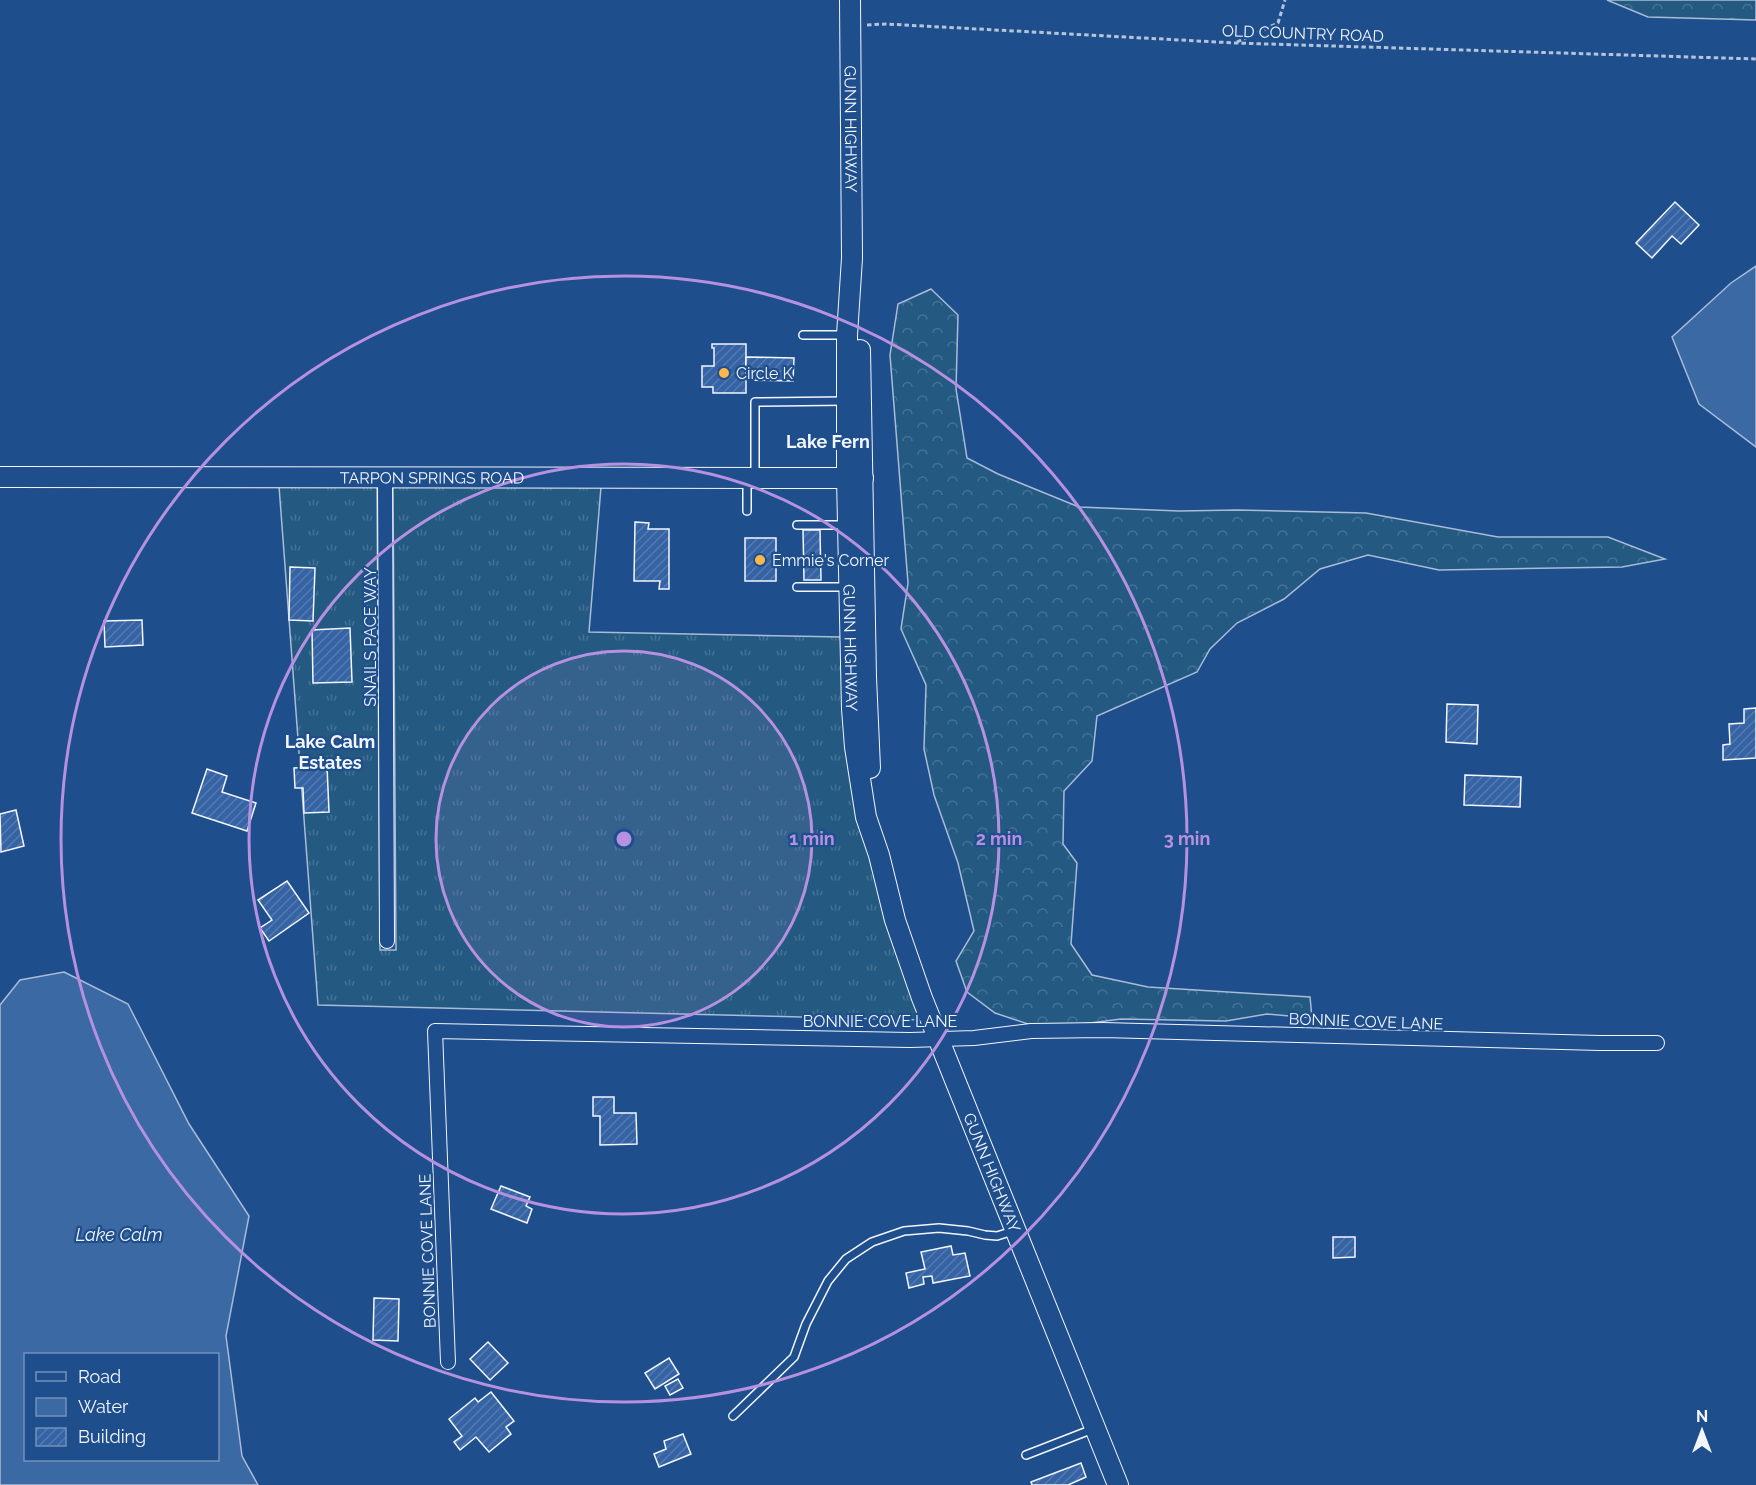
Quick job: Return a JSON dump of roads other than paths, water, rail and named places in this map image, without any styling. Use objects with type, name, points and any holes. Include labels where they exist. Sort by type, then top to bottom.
[{"type":"main road","name":"GUNN HIGHWAY","points":[[850,0],[852,258],[847,335],[847,401],[855,478],[870,761],[879,855]]},
{"type":"main road","name":"GUNN HIGHWAY","points":[[852,258],[860,346],[855,478],[848,525],[850,675],[855,747],[866,817],[879,855],[895,920],[939,1040],[1118,1485]]},
{"type":"main road","name":"TARPON SPRINGS ROAD","points":[[0,477],[855,478]]},
{"type":"street","name":"SNAILS PACE WAY","points":[[385,477],[387,941]]},
{"type":"street","name":"BONNIE COVE LANE","points":[[448,1362],[435,1030],[939,1040],[1031,1031],[1102,1030],[1600,1043],[1657,1042]]},
{"type":"lane","points":[[803,335],[847,335]]},
{"type":"lane","points":[[747,511],[755,402],[847,401]]},
{"type":"lane","points":[[797,525],[848,525]]},
{"type":"lane","points":[[797,587],[848,587]]},
{"type":"lane","points":[[733,1416],[794,1357],[806,1324],[828,1281],[846,1259],[863,1247],[904,1231],[939,1228],[997,1236],[1015,1230]]},
{"type":"lane","points":[[1026,1455],[1096,1428]]},
{"type":"water","points":[[1756,266],[1756,447],[1699,404],[1672,337],[1731,283]]},
{"type":"water","name":"Lake Calm","points":[[64,972],[128,1004],[189,1124],[249,1216],[226,1336],[242,1456],[258,1485],[0,1485],[0,1005],[20,980]]},
{"type":"place","name":"Circle K","points":[[724,373]]},
{"type":"place","name":"Emmie's Corner","points":[[760,560]]},
{"type":"district","name":"Lake Fern","points":[[828,442]]},
{"type":"district","name":"Lake Calm Estates","points":[[330,752]]}]
